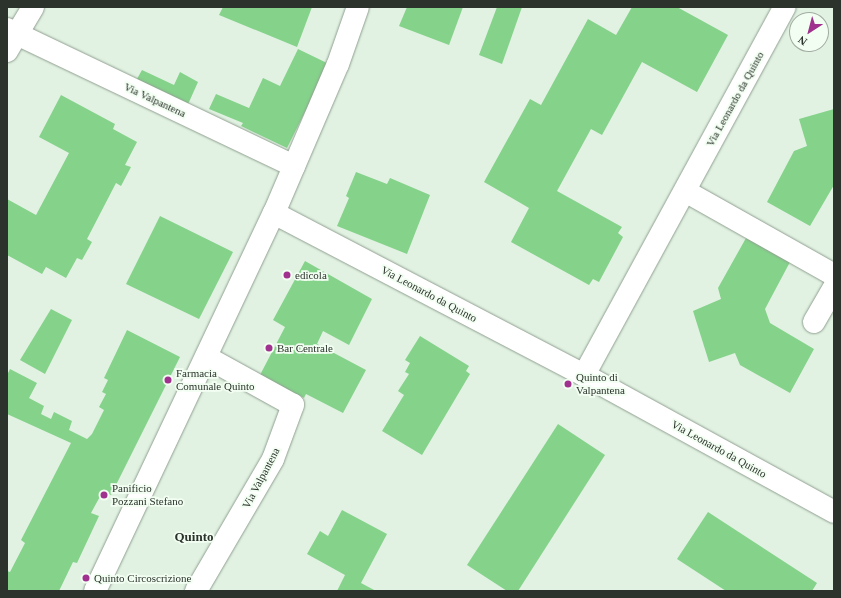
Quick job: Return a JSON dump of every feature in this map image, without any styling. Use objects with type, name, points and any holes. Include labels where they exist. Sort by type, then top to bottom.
[{"type":"street","points":[[10,38],[33,7]]},
{"type":"street","points":[[95,591],[274,213],[338,64],[358,7]]},
{"type":"street","name":"Via Leonardo da Quinto","points":[[584,375],[785,7]]},
{"type":"street","name":"Via Valpantena","points":[[10,38],[294,166]]},
{"type":"street","points":[[685,191],[834,275]]},
{"type":"street","name":"Via Leonardo da Quinto","points":[[274,213],[584,375],[834,512]]},
{"type":"street","points":[[814,322],[834,288]]},
{"type":"street","name":"Via Valpantena","points":[[196,591],[273,459],[293,406],[206,357]]},
{"type":"building","points":[[223,7],[312,7],[297,47],[219,15]]},
{"type":"building","points":[[407,7],[463,7],[449,45],[399,26]]},
{"type":"building","points":[[497,7],[522,7],[502,64],[479,55]]},
{"type":"building","points":[[632,7],[677,7],[728,35],[697,92],[642,62],[602,135],[591,129],[557,191],[622,227],[618,233],[623,237],[599,282],[593,279],[589,285],[511,242],[529,208],[484,182],[530,99],[541,105],[588,19],[616,35]]},
{"type":"building","points":[[298,49],[329,64],[287,148],[241,126],[243,123],[209,109],[216,94],[249,108],[263,78],[280,86]]},
{"type":"building","points":[[142,70],[174,85],[180,72],[198,82],[185,111],[133,86]]},
{"type":"building","points":[[61,95],[115,124],[113,129],[137,142],[125,165],[131,167],[121,186],[116,183],[87,239],[92,242],[82,260],[77,258],[66,278],[46,267],[42,274],[7,255],[7,199],[36,215],[69,153],[39,137]]},
{"type":"building","points":[[834,109],[834,185],[810,226],[767,202],[794,151],[807,146],[799,119]]},
{"type":"building","points":[[356,172],[387,184],[390,178],[430,195],[407,254],[337,226],[349,198],[346,196]]},
{"type":"building","points":[[160,216],[233,252],[199,319],[126,284]]},
{"type":"building","points":[[746,238],[790,262],[765,309],[770,323],[814,349],[790,393],[740,365],[735,353],[709,362],[693,311],[721,299],[718,288]]},
{"type":"building","points":[[305,261],[372,299],[349,345],[323,331],[317,344],[366,370],[343,413],[306,394],[304,398],[260,375],[285,327],[273,320]]},
{"type":"building","points":[[51,309],[72,320],[45,374],[20,360]]},
{"type":"building","points":[[127,330],[180,357],[111,495],[103,491],[91,513],[99,516],[77,563],[73,562],[59,591],[7,591],[7,571],[10,572],[25,543],[21,540],[71,443],[7,414],[7,375],[10,369],[37,383],[29,398],[44,406],[41,414],[51,419],[54,412],[72,421],[69,430],[87,439],[92,434],[104,410],[99,407],[106,394],[102,392],[108,380],[104,378]]},
{"type":"building","points":[[420,336],[469,366],[466,371],[470,374],[422,455],[382,431],[404,395],[398,391],[409,374],[405,372],[410,363],[405,360]]},
{"type":"building","points":[[558,424],[605,455],[518,591],[507,591],[467,565]]},
{"type":"building","points":[[342,510],[387,534],[361,583],[376,591],[337,591],[345,575],[307,554],[320,531],[328,536]]},
{"type":"building","points":[[708,512],[817,583],[812,591],[726,591],[677,559]]},
{"type":"place","name":"edicola","points":[[287,275]]},
{"type":"place","name":"Bar Centrale","points":[[269,348]]},
{"type":"place","name":"Farmacia Comunale Quinto","points":[[168,380]]},
{"type":"place","name":"Quinto di Valpantena","points":[[568,384]]},
{"type":"place","name":"Panificio Pozzani Stefano","points":[[104,495]]},
{"type":"place","name":"Quinto Circoscrizione","points":[[86,578]]},
{"type":"district","name":"Quinto","points":[[194,537]]}]
